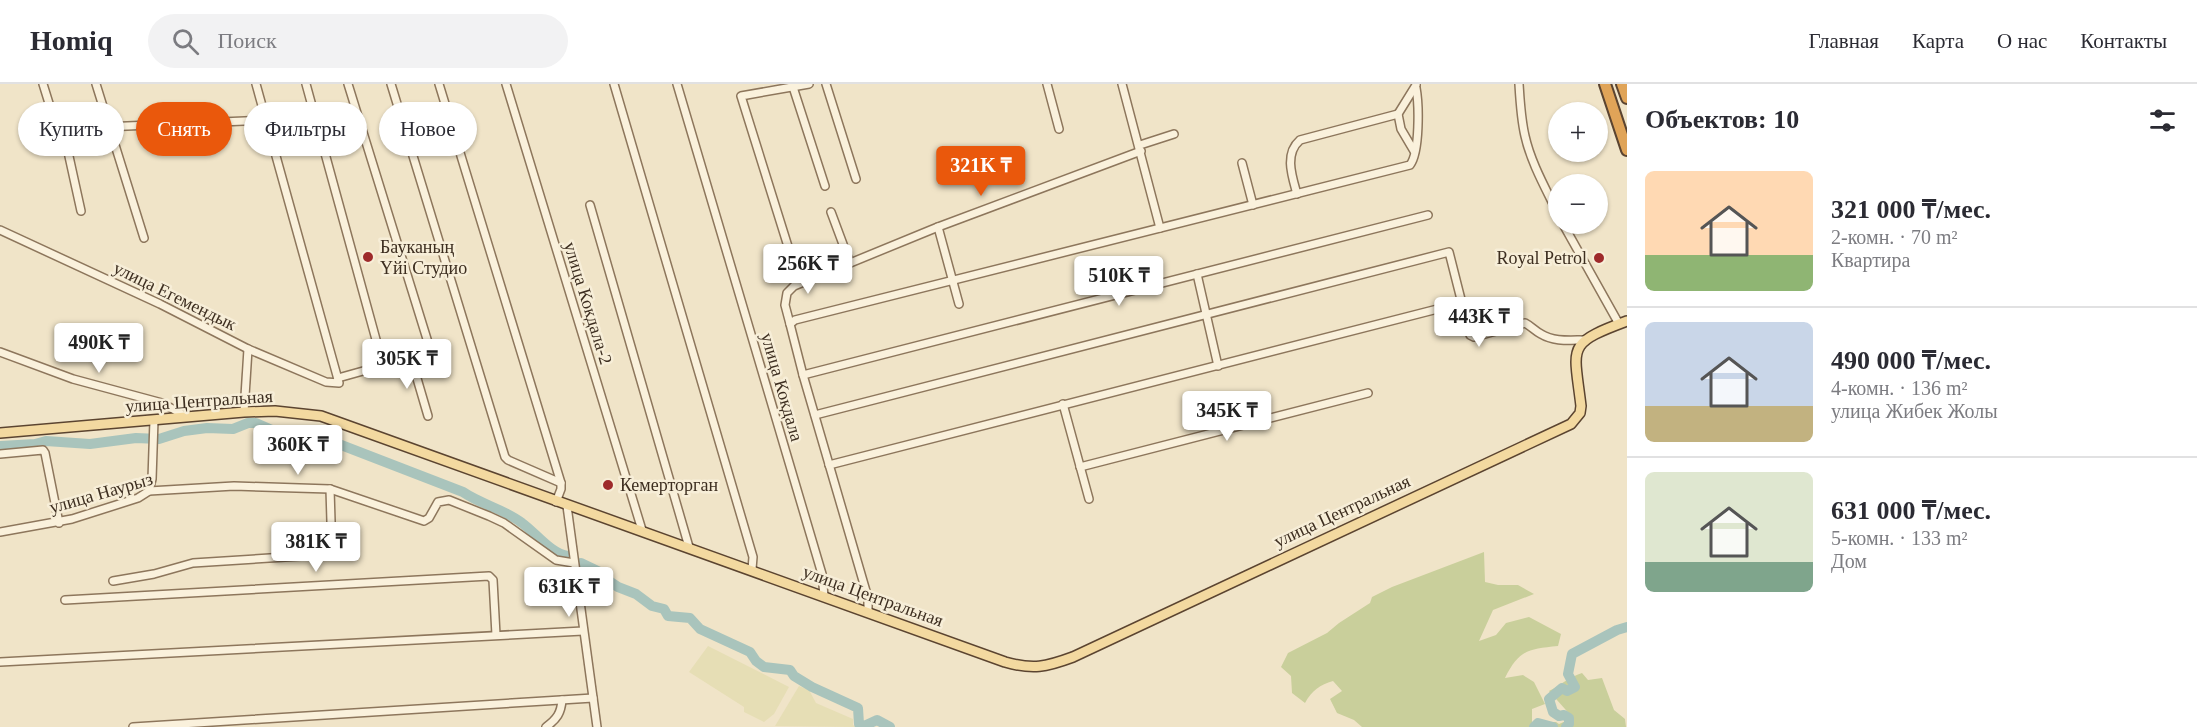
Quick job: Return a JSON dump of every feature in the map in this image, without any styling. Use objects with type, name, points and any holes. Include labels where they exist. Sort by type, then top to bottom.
[{"type":"highway","points":[[1605,84],[1627,150]]},
{"type":"highway","points":[[1622,84],[1627,98]]},
{"type":"main road","points":[[1585,340],[1593,334],[1623,322]]},
{"type":"main road","name":"улица Центральная","points":[[0,433],[244,411],[275,411],[321,416],[567,506],[752,569],[1005,662],[1025,668],[1043,667],[1073,657],[1571,424],[1580,413],[1575,363],[1576,354],[1585,340]]},
{"type":"street","points":[[43,84],[49,102]]},
{"type":"street","points":[[96,84],[102,102]]},
{"type":"street","points":[[256,84],[262,102]]},
{"type":"street","points":[[306,84],[383,365]]},
{"type":"street","points":[[277,156],[339,380],[431,352],[348,84]]},
{"type":"street","points":[[392,84],[505,457],[561,483]]},
{"type":"street","points":[[439,84],[561,483],[556,502]]},
{"type":"street","name":"улица Кокдала-2","points":[[506,84],[642,530]]},
{"type":"street","points":[[614,84],[753,556],[752,569]]},
{"type":"street","name":"улица Кокдала","points":[[677,84],[822,574],[824,596]]},
{"type":"street","points":[[791,256],[741,96],[809,84]]},
{"type":"street","points":[[826,84],[856,179]]},
{"type":"street","points":[[1047,84],[1059,129]]},
{"type":"street","points":[[1122,84],[1160,228]]},
{"type":"street","points":[[1519,84],[1524,135],[1535,167],[1548,194]]},
{"type":"street","points":[[1297,194],[1290,154],[1294,145],[1300,140],[1398,114],[1416,86]]},
{"type":"street","points":[[790,324],[795,320],[1410,165],[1418,119],[1416,86]]},
{"type":"street","points":[[793,87],[825,186]]},
{"type":"street","points":[[1398,114],[1401,129],[1414,151]]},
{"type":"street","points":[[124,126],[244,121]]},
{"type":"street","points":[[868,612],[868,598],[814,415],[785,305],[787,293],[794,286],[804,284],[938,227],[1174,134]]},
{"type":"street","points":[[69,156],[81,211]]},
{"type":"street","points":[[119,156],[144,238]]},
{"type":"street","points":[[1242,163],[1253,206]]},
{"type":"street","points":[[591,205],[689,547]]},
{"type":"street","points":[[831,212],[850,263]]},
{"type":"street","points":[[803,375],[1428,215]]},
{"type":"street","points":[[938,227],[959,304]]},
{"type":"street","name":"улица Егемендык","points":[[0,230],[160,304],[248,349],[326,382],[339,380]]},
{"type":"street","points":[[1569,234],[1623,322]]},
{"type":"street","points":[[814,415],[1449,252],[1470,335],[1474,337],[1525,323],[1549,338],[1585,340]]},
{"type":"street","points":[[1197,274],[1218,366]]},
{"type":"street","points":[[829,465],[1461,303]]},
{"type":"street","points":[[244,411],[248,349]]},
{"type":"street","points":[[0,352],[73,378],[162,403],[187,417]]},
{"type":"street","points":[[411,358],[428,416]]},
{"type":"street","points":[[1080,467],[1368,393]]},
{"type":"street","points":[[1063,404],[1089,499]]},
{"type":"street","points":[[149,491],[152,479],[154,420]]},
{"type":"street","points":[[0,454],[43,450],[58,523]]},
{"type":"street","name":"улица Наурыз","points":[[0,532],[58,523],[138,498],[149,491],[234,486],[330,489],[424,521],[429,518],[438,502],[448,500],[504,523],[556,560],[574,563]]},
{"type":"street","points":[[113,581],[154,574],[193,563],[332,554],[330,489]]},
{"type":"street","points":[[567,506],[597,727]]},
{"type":"street","points":[[65,600],[489,576],[493,580],[496,635]]},
{"type":"street","points":[[0,662],[584,630]]},
{"type":"street","points":[[133,727],[593,698]]},
{"type":"street","points":[[546,727],[555,720],[561,710],[562,700]]},
{"type":"shaded area","points":[[708,646],[789,687],[774,714],[764,722],[744,712],[744,707],[689,672]]},
{"type":"shaded area","points":[[799,686],[809,690],[816,703],[853,719],[853,725],[856,727],[775,726]]},
{"type":"green space","points":[[1484,552],[1485,582],[1498,585],[1518,585],[1534,594],[1493,610],[1479,641],[1496,635],[1506,623],[1529,617],[1561,634],[1558,646],[1539,648],[1520,656],[1505,678],[1523,675],[1534,682],[1545,704],[1532,709],[1532,727],[1362,727],[1354,720],[1337,713],[1330,699],[1342,691],[1333,681],[1317,689],[1305,703],[1292,693],[1291,676],[1281,667],[1288,653],[1327,633],[1370,603],[1372,597],[1392,587]]},
{"type":"green space","points":[[1582,673],[1588,680],[1602,678],[1614,710],[1625,719],[1626,727],[1537,727],[1543,722],[1559,724],[1573,718],[1549,691]]},
{"type":"waterway","points":[[0,446],[46,441],[90,444],[136,438],[159,439],[184,431],[207,428],[233,429],[248,423],[256,423],[279,433],[336,443],[463,492],[515,518],[550,547],[568,556]]},
{"type":"waterway","points":[[581,563],[604,574],[609,581],[636,594],[652,606],[664,609],[668,616],[690,618],[700,629],[750,652],[764,667],[790,670],[794,676],[812,687],[858,708],[859,724],[864,726],[877,720],[890,727]]},
{"type":"waterway","points":[[1566,727],[1569,724],[1569,718],[1553,712],[1549,699],[1562,688],[1567,691],[1575,687],[1568,674],[1572,654],[1627,627]]},
{"type":"waterway","points":[[1534,727],[1538,723],[1553,727]]},
{"type":"place","name":"Бауканың Үйі Студио","points":[[368,257]]},
{"type":"place","name":"Royal Petrol","points":[[1599,258]]},
{"type":"place","name":"Кемерторган","points":[[608,485]]}]
